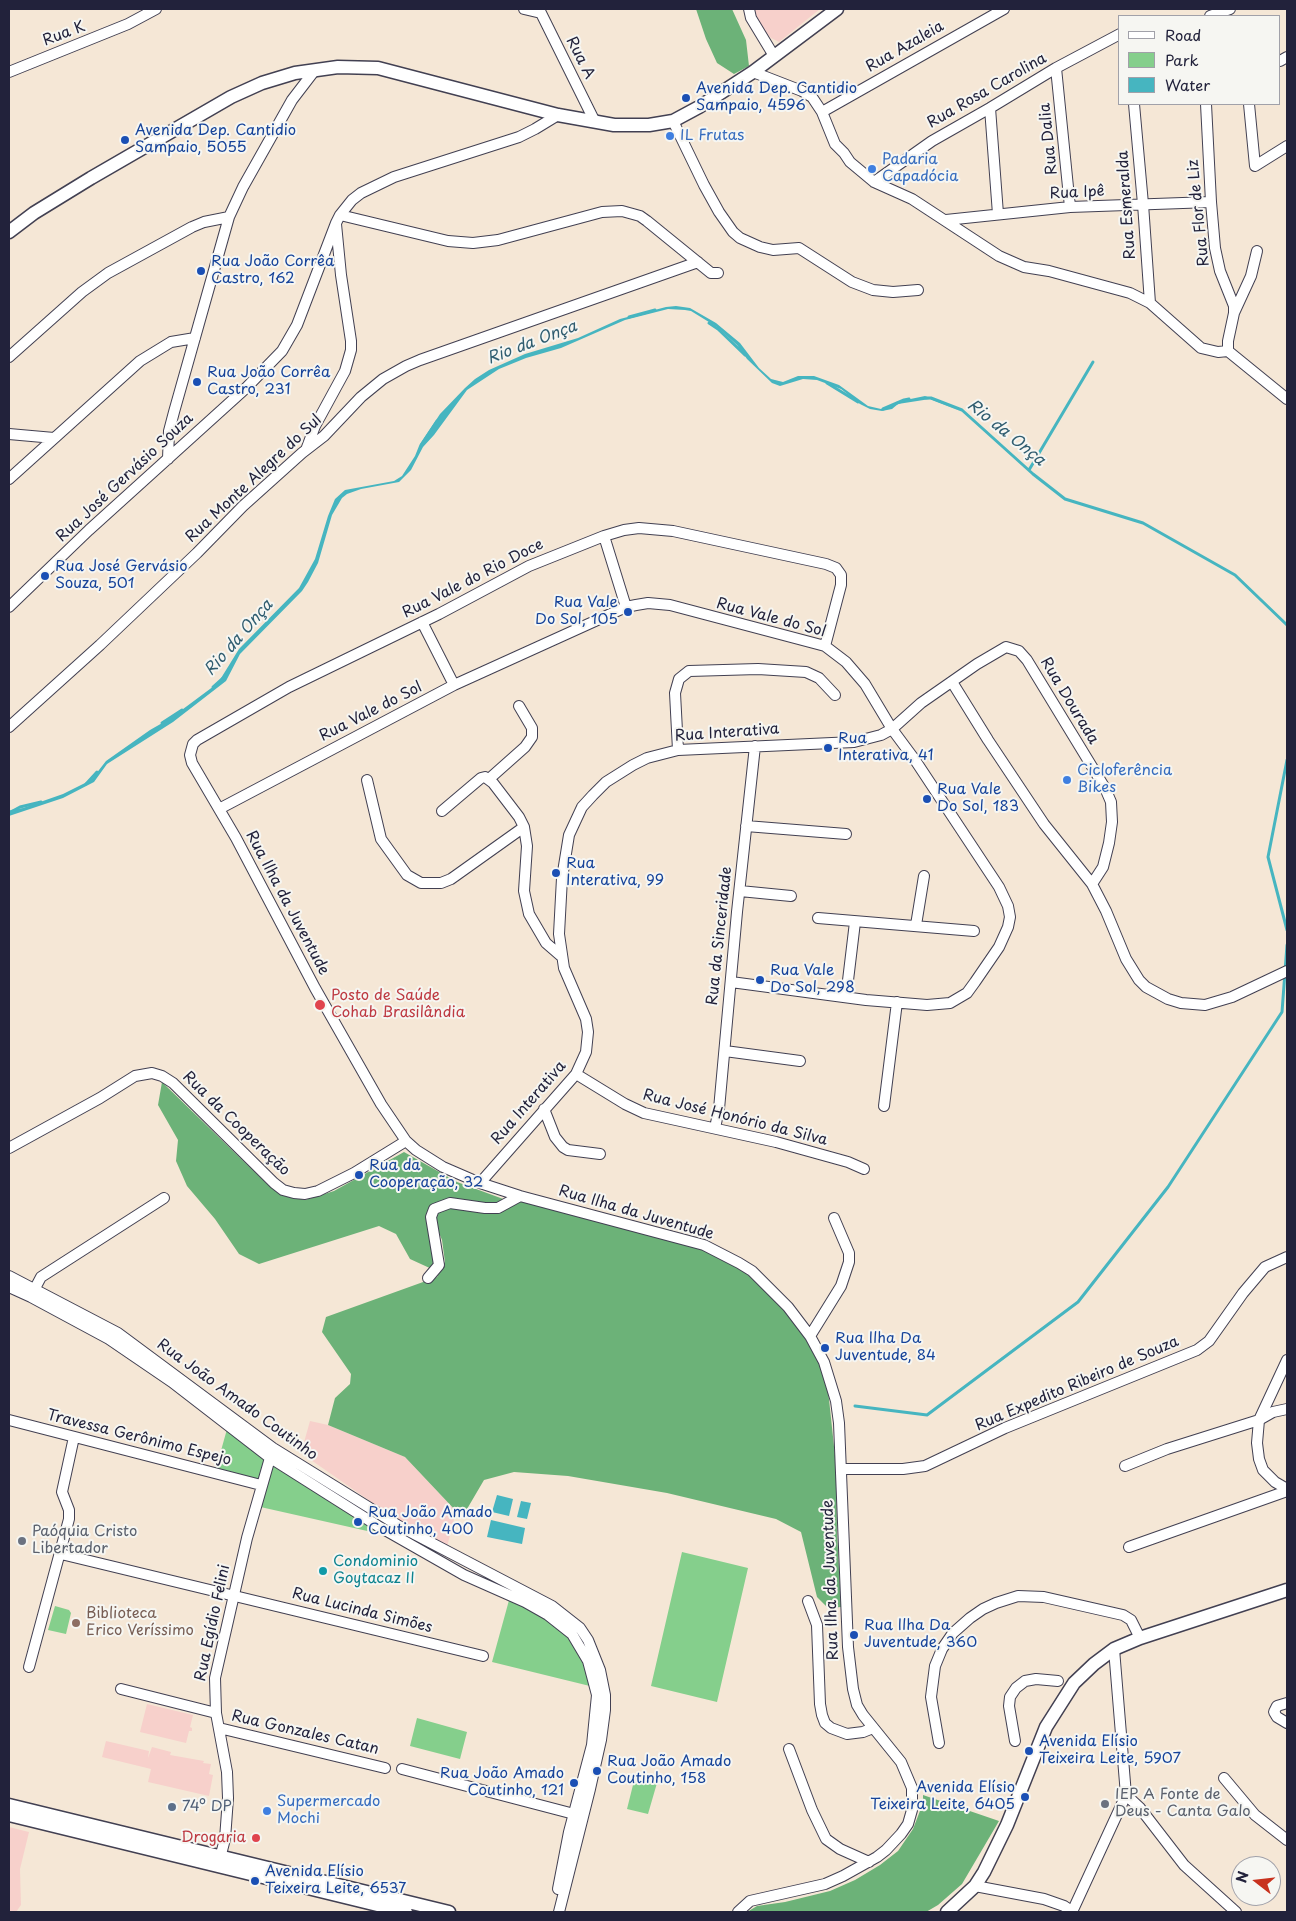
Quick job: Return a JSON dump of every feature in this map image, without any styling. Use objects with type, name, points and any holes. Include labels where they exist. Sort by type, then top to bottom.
[{"type":"main road","points":[[9,232],[34,213],[83,183],[231,97],[262,83],[295,73],[356,66],[378,68],[595,122],[649,126],[673,121],[699,107],[753,72],[838,9]]},
{"type":"main road","points":[[947,1912],[975,1886],[995,1852],[1046,1727],[1055,1710],[1074,1683],[1094,1664],[1114,1649],[1140,1638],[1287,1590]]},
{"type":"main road","points":[[9,1805],[406,1912]]},
{"type":"main road","points":[[9,1815],[449,1912]]},
{"type":"street","name":"Rua K","points":[[9,72],[128,24],[156,9]]},
{"type":"street","points":[[524,9],[540,11]]},
{"type":"street","points":[[748,9],[751,18],[774,56]]},
{"type":"street","name":"Rua Azaleia","points":[[822,112],[1004,9]]},
{"type":"street","points":[[1213,15],[1231,9]]},
{"type":"street","name":"Rua A","points":[[540,11],[595,122]]},
{"type":"street","name":"Rua Rosa Carolina","points":[[874,182],[932,140],[1056,68],[1118,35]]},
{"type":"street","name":"Rua Dalia","points":[[1056,68],[1070,207]]},
{"type":"street","points":[[168,459],[169,431],[229,217],[292,100],[315,70]]},
{"type":"street","points":[[753,72],[802,91],[817,102],[835,144],[850,162],[874,182],[912,199],[999,256],[1024,267],[1049,271],[1120,289],[1150,303],[1201,348],[1218,352],[1228,349],[1287,399]]},
{"type":"street","points":[[292,100],[295,91],[295,73]]},
{"type":"street","name":"Rua Esmeralda","points":[[1134,105],[1144,204],[1150,303]]},
{"type":"street","name":"Rua Flor de Liz","points":[[1206,105],[1211,202],[1217,258],[1234,306],[1228,349]]},
{"type":"street","points":[[1249,105],[1255,166],[1287,146]]},
{"type":"street","points":[[990,108],[998,214]]},
{"type":"street","name":"Rua José Gervásio Souza","points":[[9,608],[246,388],[288,342],[298,325],[338,219],[352,200],[361,193],[394,177],[519,137],[558,114]]},
{"type":"street","points":[[673,121],[715,206],[727,225],[740,238],[760,247],[773,250],[798,248],[852,282],[873,290],[893,292],[918,290]]},
{"type":"street","name":"Rua Ipê","points":[[946,220],[1070,207],[1211,202]]},
{"type":"street","points":[[306,450],[318,419],[345,371],[351,350],[340,275],[338,219],[448,241],[473,244],[498,240],[602,212],[622,211],[640,216],[711,273],[718,273]]},
{"type":"street","points":[[9,357],[82,292],[108,273],[192,227],[204,222],[229,217]]},
{"type":"street","points":[[1234,313],[1251,276],[1258,251]]},
{"type":"street","name":"Rua Monte Alegre do Sul","points":[[9,727],[100,645],[197,553],[243,506],[324,436],[370,389],[406,366],[698,262]]},
{"type":"street","points":[[1225,284],[1245,288]]},
{"type":"street","points":[[9,479],[140,361],[171,342],[194,338]]},
{"type":"street","points":[[9,434],[54,438]]},
{"type":"street","name":"Rua Vale do Rio Doce","points":[[190,755],[193,744],[197,740],[289,687],[422,622],[529,566],[624,530],[657,529],[832,566],[841,574],[841,585],[824,646]]},
{"type":"street","points":[[604,536],[626,607]]},
{"type":"street","name":"Rua Vale do Sol","points":[[219,809],[454,685],[626,607],[648,604],[670,605],[824,646],[854,670],[999,887],[1008,906],[1010,917],[1007,932],[999,947],[967,993],[958,1000],[940,1005],[846,997],[731,982]]},
{"type":"street","points":[[422,622],[454,685]]},
{"type":"street","name":"Rua Dourada","points":[[892,728],[921,703],[1001,648],[1015,648],[1027,660],[1105,788],[1111,802],[1112,822],[1109,843],[1102,867],[1092,884]]},
{"type":"street","points":[[678,750],[675,693],[679,679],[689,672],[758,669],[806,672],[819,678],[835,695]]},
{"type":"street","points":[[952,682],[1044,824],[1092,884],[1133,971],[1146,987],[1168,999],[1193,1005],[1217,1002],[1287,971]]},
{"type":"street","points":[[442,812],[477,780],[485,777],[489,778],[524,747],[532,737],[532,728],[519,706]]},
{"type":"street","name":"Rua Interativa","points":[[480,1183],[576,1074],[586,1052],[588,1032],[586,1019],[560,956],[559,934],[560,899],[566,851],[569,835],[582,808],[606,782],[633,765],[647,758],[678,750],[854,742],[881,735],[892,728]]},
{"type":"street","name":"Rua da Sinceridade","points":[[715,1128],[725,1051],[727,1007],[755,746]]},
{"type":"street","name":"Rua Ilha da Juventude","points":[[190,755],[192,763],[316,988],[388,1116],[406,1141],[416,1150],[443,1167],[480,1183],[520,1196],[704,1245],[752,1271],[781,1299],[810,1336],[824,1362],[836,1401],[842,1469],[850,1671],[857,1705],[901,1762],[912,1788],[912,1810],[908,1824],[901,1834],[886,1850],[869,1862],[825,1884],[750,1900],[738,1912]]},
{"type":"street","points":[[489,778],[519,817],[524,827],[527,846],[524,878],[527,908],[541,937],[560,956]]},
{"type":"street","points":[[367,780],[381,839],[406,875],[421,883],[441,883],[451,879],[524,827]]},
{"type":"street","points":[[746,826],[846,834]]},
{"type":"street","points":[[916,925],[924,876]]},
{"type":"street","points":[[740,891],[791,896]]},
{"type":"street","points":[[818,918],[974,931]]},
{"type":"street","points":[[846,997],[855,922]]},
{"type":"street","points":[[884,1106],[897,1002]]},
{"type":"street","points":[[725,1051],[800,1061]]},
{"type":"street","name":"Rua da Cooperação","points":[[9,1148],[100,1098],[135,1076],[152,1073],[162,1076],[173,1083],[274,1183],[283,1190],[294,1193],[305,1194],[318,1191],[354,1173],[406,1141]]},
{"type":"street","name":"Rua José Honório da Silva","points":[[576,1074],[625,1104],[644,1113],[776,1142],[864,1168]]},
{"type":"street","points":[[544,1109],[555,1137],[564,1147],[568,1150],[600,1154]]},
{"type":"street","points":[[428,1278],[439,1266],[431,1217],[434,1210],[439,1206],[450,1203],[498,1208],[520,1196]]},
{"type":"street","points":[[33,1293],[41,1278],[164,1198]]},
{"type":"street","points":[[810,1336],[841,1286],[849,1262],[849,1253],[834,1218]]},
{"type":"street","name":"Rua Expedito Ribeiro de Souza","points":[[842,1469],[903,1469],[925,1466],[1005,1428],[1197,1350],[1209,1341],[1243,1292],[1265,1267],[1287,1257]]},
{"type":"street","name":"Rua João Amado Coutinho","points":[[9,1276],[33,1293],[109,1339],[378,1526],[464,1575],[525,1602],[548,1615],[572,1634],[588,1661],[597,1695],[592,1745],[574,1814],[554,1912]]},
{"type":"street","name":"Rua João Amado Coutinho","points":[[9,1287],[33,1293]]},
{"type":"street","points":[[1287,1360],[1259,1420],[1257,1443],[1263,1470],[1275,1482],[1287,1490]]},
{"type":"street","points":[[1125,1466],[1167,1449],[1259,1420],[1274,1412],[1287,1409]]},
{"type":"street","name":"Travessa Gerônimo Espejo","points":[[9,1420],[261,1485]]},
{"type":"street","points":[[29,1667],[70,1516],[63,1497],[63,1486],[74,1437]]},
{"type":"street","name":"Rua João Amado Coutinho","points":[[271,1453],[399,1526],[552,1606],[574,1623],[588,1640],[598,1662],[603,1681],[605,1710],[601,1740],[590,1789],[559,1912]]},
{"type":"street","name":"Rua Egídio Felini","points":[[219,1861],[227,1822],[228,1798],[227,1772],[216,1713],[215,1678],[261,1485],[271,1453]]},
{"type":"street","points":[[1129,1547],[1287,1490]]},
{"type":"street","name":"Rua Lucinda Simões","points":[[61,1554],[483,1656]]},
{"type":"street","points":[[939,1743],[931,1696],[935,1666],[942,1649],[953,1634],[983,1609],[1018,1596],[1044,1597],[1123,1615],[1132,1620],[1140,1638]]},
{"type":"street","points":[[808,1601],[817,1624],[820,1704],[825,1723],[831,1728],[847,1734],[863,1732],[873,1728]]},
{"type":"street","points":[[975,1886],[1044,1899],[1064,1906],[1073,1912],[1126,1795],[1114,1649]]},
{"type":"street","points":[[1015,1741],[1008,1706],[1010,1697],[1016,1688],[1025,1682],[1036,1679],[1058,1681]]},
{"type":"street","points":[[121,1689],[216,1713]]},
{"type":"street","points":[[1287,1703],[1277,1706],[1274,1712],[1277,1717],[1287,1723]]},
{"type":"street","name":"Rua Gonzales Catan","points":[[219,1728],[385,1768]]},
{"type":"street","points":[[789,1749],[812,1810],[826,1839],[840,1850],[869,1862]]},
{"type":"street","points":[[402,1769],[574,1814]]},
{"type":"street","points":[[1224,1778],[1256,1815],[1287,1840]]},
{"type":"street","points":[[1126,1795],[1140,1808],[1184,1865],[1236,1912]]},
{"type":"shaded area","points":[[754,9],[820,9],[779,42],[771,38],[761,26]]},
{"type":"shaded area","points":[[310,1421],[328,1425],[405,1457],[456,1511],[447,1547],[390,1515],[301,1453]]},
{"type":"shaded area","points":[[147,1704],[193,1715],[190,1727],[192,1731],[189,1731],[186,1743],[140,1732]]},
{"type":"shaded area","points":[[106,1741],[149,1751],[148,1758],[152,1747],[171,1752],[170,1755],[211,1764],[209,1774],[213,1775],[209,1796],[148,1782],[151,1769],[102,1757]]},
{"type":"shaded area","points":[[9,1827],[29,1832],[20,1869],[21,1905],[16,1912],[9,1912]]},
{"type":"green space","points":[[696,9],[732,9],[746,40],[749,66],[734,74],[717,63],[706,39]]},
{"type":"green space","points":[[162,1082],[266,1183],[280,1193],[305,1200],[334,1191],[404,1152],[457,1182],[506,1200],[490,1205],[430,1207],[436,1253],[434,1270],[410,1259],[396,1234],[379,1226],[259,1264],[239,1254],[215,1219],[187,1186],[176,1161],[178,1140],[158,1105]]},
{"type":"green space","points":[[521,1199],[703,1249],[746,1273],[779,1304],[805,1337],[819,1361],[828,1390],[836,1465],[841,1607],[828,1608],[817,1597],[801,1532],[776,1519],[667,1493],[568,1476],[514,1472],[484,1480],[467,1509],[456,1511],[405,1457],[328,1425],[335,1398],[350,1384],[351,1374],[322,1332],[326,1317],[437,1277],[445,1262],[442,1240],[435,1223],[435,1213],[453,1207],[468,1209]]},
{"type":"green space","points":[[229,1422],[394,1537],[256,1506],[261,1485],[215,1472]]},
{"type":"green space","points":[[682,1552],[748,1568],[717,1702],[651,1686]]},
{"type":"green space","points":[[511,1593],[559,1620],[598,1688],[492,1662]]},
{"type":"green space","points":[[55,1606],[69,1610],[71,1613],[66,1634],[48,1630]]},
{"type":"green space","points":[[417,1718],[467,1732],[460,1759],[410,1746]]},
{"type":"green space","points":[[635,1777],[657,1783],[648,1814],[627,1809]]},
{"type":"green space","points":[[923,1795],[999,1821],[962,1884],[938,1905],[926,1912],[747,1912],[757,1906],[785,1902],[830,1891],[855,1880],[880,1865],[898,1851],[913,1829],[923,1803]]},
{"type":"water","points":[[676,306],[690,308],[716,323],[740,343],[759,368],[771,379],[783,382],[798,376],[814,376],[839,385],[868,406],[881,409],[890,407],[896,402],[925,396],[961,411],[930,399],[898,404],[892,409],[882,411],[870,409],[860,404],[841,389],[817,380],[803,379],[780,386],[772,383],[747,359],[737,345],[717,327],[691,311],[685,310],[668,309],[625,320],[561,348],[526,358],[499,369],[467,390],[423,447],[411,470],[399,482],[361,489],[342,498],[332,515],[318,563],[308,582],[302,591],[240,654],[226,681],[173,722],[107,764],[94,782],[63,798],[9,816],[9,811],[11,810],[23,808],[63,794],[92,779],[106,761],[150,730],[171,718],[218,683],[239,649],[299,588],[315,559],[335,499],[345,490],[394,481],[402,476],[440,414],[475,379],[489,370],[525,354],[578,338],[620,319]]},
{"type":"water","points":[[497,1495],[513,1499],[509,1516],[492,1512]]},
{"type":"water","points":[[521,1501],[531,1503],[527,1519],[517,1517]]},
{"type":"water","points":[[491,1520],[525,1528],[522,1544],[487,1537]]},
{"type":"waterway","name":"Rio da Onça","points":[[629,317],[655,310]]},
{"type":"waterway","name":"Rio da Onça","points":[[709,323],[745,355]]},
{"type":"waterway","points":[[1029,470],[1093,362]]},
{"type":"waterway","name":"Rio da Onça","points":[[827,383],[858,402]]},
{"type":"waterway","points":[[926,398],[931,398],[962,410],[1033,474],[1065,499],[1143,523],[1235,575],[1287,625]]},
{"type":"waterway","name":"Rio da Onça","points":[[883,409],[909,399]]},
{"type":"waterway","name":"Rio da Onça","points":[[421,445],[437,421]]},
{"type":"waterway","name":"Rio da Onça","points":[[213,687],[223,678]]},
{"type":"waterway","name":"Rio da Onça","points":[[162,723],[182,710]]},
{"type":"waterway","points":[[1287,760],[1268,857],[1287,930]]},
{"type":"waterway","name":"Rio da Onça","points":[[86,784],[97,772]]},
{"type":"waterway","name":"Rio da Onça","points":[[9,813],[20,807],[41,802]]},
{"type":"waterway","points":[[855,1406],[927,1415],[1078,1302],[1168,1187],[1282,1012],[1287,945]]},
{"type":"place","name":"Avenida Dep. Cantidio Sampaio, 4596","points":[[686,98]]},
{"type":"place","name":"IL Frutas","points":[[670,136]]},
{"type":"place","name":"Avenida Dep. Cantidio Sampaio, 5055","points":[[125,140]]},
{"type":"place","name":"Padaria Capadócia","points":[[872,169]]},
{"type":"place","name":"Rua João Corrêa Castro, 162","points":[[201,271]]},
{"type":"place","name":"Rua João Corrêa Castro, 231","points":[[197,382]]},
{"type":"place","name":"Rua José Gervásio Souza, 501","points":[[45,576]]},
{"type":"place","name":"Rua Vale Do Sol, 105","points":[[628,612]]},
{"type":"place","name":"Rua Interativa, 41","points":[[828,748]]},
{"type":"place","name":"Cicloferência Bikes","points":[[1067,780]]},
{"type":"place","name":"Rua Vale Do Sol, 183","points":[[927,799]]},
{"type":"place","name":"Rua Interativa, 99","points":[[556,873]]},
{"type":"place","name":"Rua Vale Do Sol, 298","points":[[760,980]]},
{"type":"place","name":"Posto de Saúde Cohab Brasilândia","points":[[320,1005]]},
{"type":"place","name":"Rua da Cooperação, 32","points":[[359,1175]]},
{"type":"place","name":"Rua Ilha Da Juventude, 84","points":[[825,1348]]},
{"type":"place","name":"Rua João Amado Coutinho, 400","points":[[358,1522]]},
{"type":"place","name":"Paóquia Cristo Libertador","points":[[22,1541]]},
{"type":"place","name":"Condominio Goytacaz II","points":[[323,1571]]},
{"type":"place","name":"Biblioteca Erico Veríssimo","points":[[76,1623]]},
{"type":"place","name":"Rua Ilha Da Juventude, 360","points":[[854,1635]]},
{"type":"place","name":"Avenida Elísio Teixeira Leite, 5907","points":[[1029,1751]]},
{"type":"place","name":"Rua João Amado Coutinho, 158","points":[[597,1771]]},
{"type":"place","name":"Rua João Amado Coutinho, 121","points":[[574,1783]]},
{"type":"place","name":"Avenida Elísio Teixeira Leite, 6405","points":[[1025,1797]]},
{"type":"place","name":"IEP A Fonte de Deus - Canta Galo","points":[[1105,1804]]},
{"type":"place","name":"74º DP","points":[[172,1807]]},
{"type":"place","name":"Supermercado Mochi","points":[[267,1811]]},
{"type":"place","name":"Drogaria","points":[[256,1838]]},
{"type":"place","name":"Avenida Elísio Teixeira Leite, 6537","points":[[255,1881]]}]
